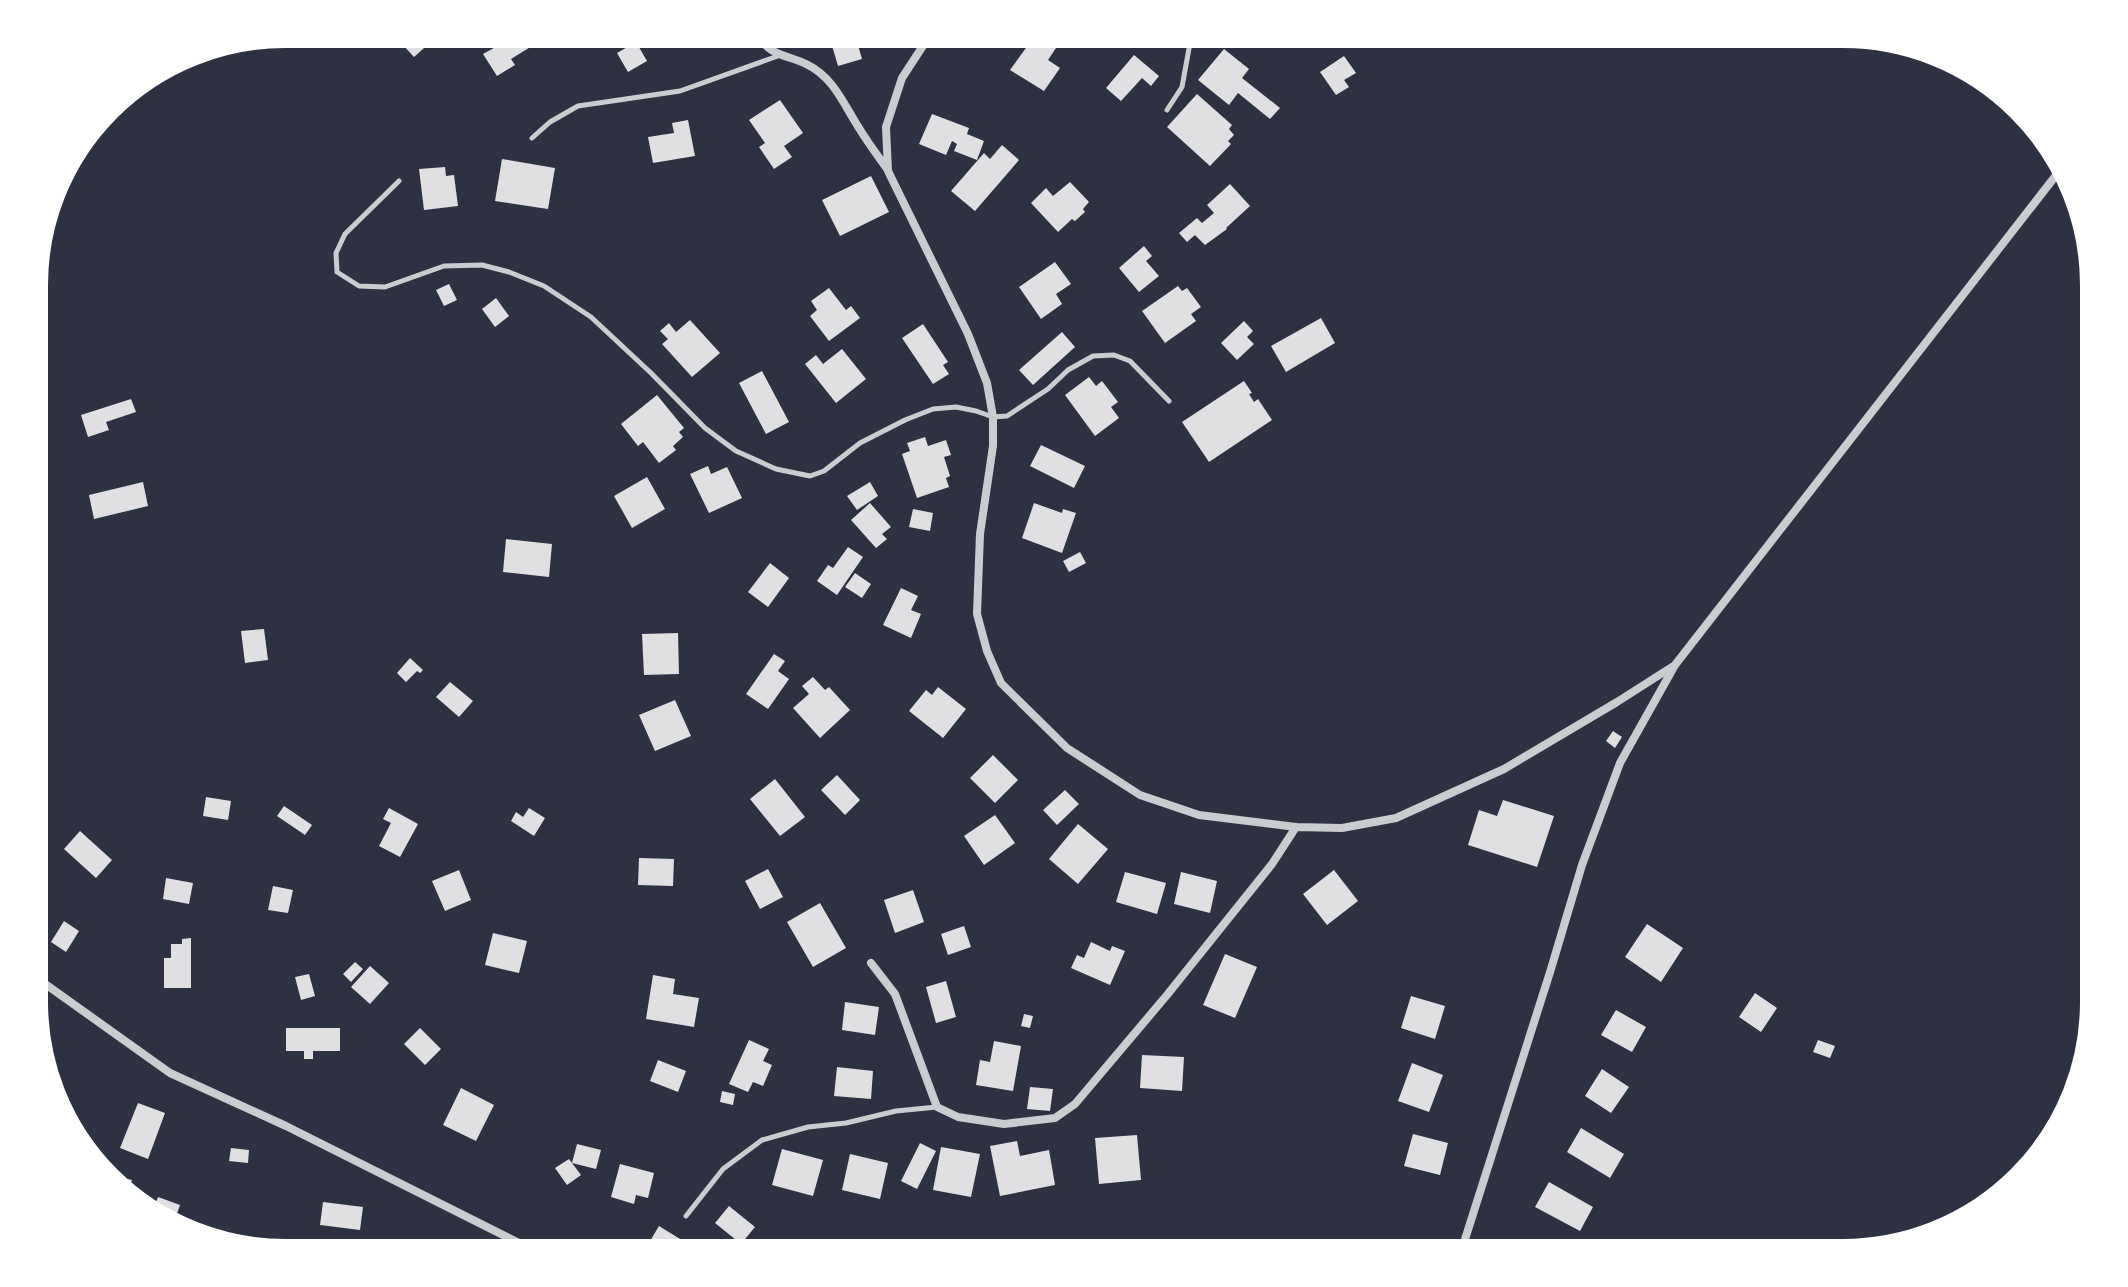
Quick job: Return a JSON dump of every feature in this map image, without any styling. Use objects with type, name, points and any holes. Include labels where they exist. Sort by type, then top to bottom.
[{"type":"street","points":[[768,46],[778,56],[809,65],[834,86],[888,171],[968,334],[987,383],[993,417],[993,446],[980,534],[977,614],[987,651],[1001,683],[1067,748],[1140,795],[1199,815],[1296,827],[1342,828],[1396,818],[1504,769],[1675,665]]},
{"type":"street","points":[[888,171],[886,127],[902,78],[923,46]]},
{"type":"street","points":[[1465,1240],[1582,865],[1620,763],[1675,665],[2055,176]]},
{"type":"street","points":[[871,963],[895,994],[937,1107],[958,1117],[1004,1124],[1055,1118],[1075,1104],[1124,1048],[1254,888],[1296,827]]},
{"type":"street","points":[[46,985],[170,1073],[286,1126],[515,1241]]},
{"type":"lane","points":[[1167,110],[1182,87],[1189,46]]},
{"type":"lane","points":[[532,138],[550,122],[578,106],[680,91],[778,56]]},
{"type":"lane","points":[[399,181],[345,234],[336,253],[337,272],[359,286],[385,287],[444,266],[482,265],[544,286],[591,317],[705,428],[736,451],[776,469],[810,476],[824,471],[860,443],[933,409],[956,407],[993,417],[1007,416],[1048,389],[1068,370],[1093,356],[1114,355],[1130,361],[1169,401]]},
{"type":"lane","points":[[686,1216],[723,1169],[762,1140],[808,1127],[937,1107]]},
{"type":"building","points":[[404,46],[426,46],[414,57]]},
{"type":"building","points":[[497,46],[532,46],[511,59],[515,65],[497,76],[483,54]]},
{"type":"building","points":[[629,46],[638,46],[647,61],[628,72],[617,53]]},
{"type":"building","points":[[832,46],[858,46],[862,59],[838,66]]},
{"type":"building","points":[[1027,46],[1056,48],[1048,60],[1060,68],[1044,91],[1010,70]]},
{"type":"building","points":[[1224,49],[1249,69],[1242,78],[1280,108],[1270,119],[1238,93],[1229,105],[1198,80]]},
{"type":"building","points":[[1134,55],[1159,76],[1151,86],[1142,78],[1121,101],[1106,88]]},
{"type":"building","points":[[1344,56],[1356,73],[1344,80],[1349,87],[1336,95],[1320,72]]},
{"type":"building","points":[[1197,94],[1232,125],[1229,129],[1234,135],[1228,141],[1231,144],[1210,166],[1167,127]]},
{"type":"building","points":[[780,100],[803,133],[784,146],[792,157],[774,169],[759,147],[765,143],[749,120]]},
{"type":"building","points":[[932,114],[969,128],[967,134],[984,141],[977,160],[954,151],[957,144],[952,141],[946,155],[919,144]]},
{"type":"building","points":[[688,120],[695,156],[653,163],[648,137],[674,133],[672,123]]},
{"type":"building","points":[[1002,145],[1019,160],[975,211],[951,191],[984,153],[990,159]]},
{"type":"building","points":[[502,159],[555,168],[548,209],[495,201]]},
{"type":"building","points":[[445,167],[446,176],[454,175],[458,206],[424,210],[419,169]]},
{"type":"building","points":[[871,176],[889,212],[840,236],[822,200]]},
{"type":"building","points":[[1070,182],[1089,202],[1083,209],[1085,212],[1058,232],[1031,203],[1046,188],[1053,196]]},
{"type":"building","points":[[1230,184],[1250,206],[1205,245],[1195,235],[1187,242],[1179,233],[1197,218],[1202,223],[1214,213],[1207,205]]},
{"type":"building","points":[[1144,246],[1152,256],[1146,261],[1159,276],[1139,292],[1119,268]]},
{"type":"building","points":[[1055,262],[1071,284],[1056,294],[1062,304],[1041,319],[1019,287]]},
{"type":"building","points":[[449,284],[457,300],[444,306],[436,290]]},
{"type":"building","points":[[1178,286],[1182,291],[1187,288],[1201,307],[1191,314],[1196,321],[1165,343],[1142,311]]},
{"type":"building","points":[[829,288],[846,310],[851,306],[860,318],[829,341],[810,316],[817,310],[811,301]]},
{"type":"building","points":[[496,298],[509,316],[495,327],[482,309]]},
{"type":"building","points":[[1321,318],[1335,343],[1286,372],[1271,346]]},
{"type":"building","points":[[690,320],[720,353],[692,377],[662,344],[668,339],[660,331],[669,323],[676,332]]},
{"type":"building","points":[[1244,321],[1253,331],[1247,337],[1254,344],[1237,360],[1221,343]]},
{"type":"building","points":[[923,324],[948,362],[943,365],[949,374],[933,384],[902,338]]},
{"type":"building","points":[[1062,332],[1075,347],[1033,385],[1019,370]]},
{"type":"building","points":[[842,349],[866,379],[836,403],[805,364],[816,355],[823,364]]},
{"type":"building","points":[[762,371],[789,422],[766,434],[739,383]]},
{"type":"building","points":[[1089,377],[1096,386],[1102,381],[1118,402],[1111,407],[1119,418],[1095,436],[1065,395]]},
{"type":"building","points":[[1244,381],[1254,402],[1258,399],[1272,420],[1209,462],[1182,422]]},
{"type":"building","points":[[657,395],[684,428],[679,432],[683,437],[673,446],[676,450],[659,463],[643,442],[638,446],[621,424]]},
{"type":"building","points":[[131,399],[136,412],[106,422],[109,430],[88,437],[81,415]]},
{"type":"building","points":[[925,437],[928,446],[946,440],[951,455],[944,457],[950,476],[946,478],[949,487],[917,498],[902,454],[910,451],[907,443]]},
{"type":"building","points":[[1041,445],[1085,466],[1074,488],[1030,466]]},
{"type":"building","points":[[708,466],[711,474],[727,467],[742,498],[709,513],[690,474]]},
{"type":"building","points":[[647,477],[665,509],[632,528],[614,496]]},
{"type":"building","points":[[143,482],[148,506],[94,519],[89,495]]},
{"type":"building","points":[[870,482],[878,496],[857,510],[847,496]]},
{"type":"building","points":[[870,503],[891,527],[882,534],[887,539],[876,548],[851,520]]},
{"type":"building","points":[[1034,503],[1062,513],[1063,509],[1076,513],[1062,553],[1022,538]]},
{"type":"building","points":[[913,509],[933,513],[930,531],[909,527]]},
{"type":"building","points":[[506,539],[552,544],[549,577],[503,572]]},
{"type":"building","points":[[848,547],[863,557],[837,595],[817,581],[828,565],[833,568]]},
{"type":"building","points":[[1080,552],[1086,563],[1069,572],[1063,561]]},
{"type":"building","points":[[770,563],[789,578],[768,607],[748,592]]},
{"type":"building","points":[[855,573],[871,584],[862,598],[845,587]]},
{"type":"building","points":[[901,588],[918,596],[911,610],[921,614],[911,638],[883,625]]},
{"type":"building","points":[[264,629],[268,660],[245,663],[241,631]]},
{"type":"building","points":[[678,633],[679,674],[644,675],[642,634]]},
{"type":"building","points":[[774,654],[785,661],[778,671],[789,679],[768,709],[746,694]]},
{"type":"building","points":[[410,658],[423,670],[420,673],[417,671],[406,682],[397,673]]},
{"type":"building","points":[[813,677],[825,690],[829,687],[850,710],[820,738],[793,708],[809,694],[802,686]]},
{"type":"building","points":[[450,682],[473,701],[459,717],[436,697]]},
{"type":"building","points":[[938,687],[966,709],[943,738],[909,711],[926,690],[932,695]]},
{"type":"building","points":[[675,700],[691,736],[655,751],[639,715]]},
{"type":"building","points":[[1613,731],[1622,737],[1615,748],[1606,741]]},
{"type":"building","points":[[993,755],[1018,780],[995,803],[970,778]]},
{"type":"building","points":[[837,775],[860,800],[845,815],[821,790]]},
{"type":"building","points":[[775,779],[805,817],[780,836],[750,799]]},
{"type":"building","points":[[1065,790],[1079,804],[1057,825],[1043,810]]},
{"type":"building","points":[[206,797],[231,801],[228,820],[203,816]]},
{"type":"building","points":[[1503,800],[1554,816],[1537,867],[1468,845],[1479,810],[1497,816]]},
{"type":"building","points":[[284,806],[312,825],[305,835],[277,816]]},
{"type":"building","points":[[389,808],[418,824],[400,857],[379,846],[391,823],[383,819]]},
{"type":"building","points":[[529,808],[545,818],[534,836],[511,821],[516,812],[523,817]]},
{"type":"building","points":[[995,815],[1015,843],[984,865],[964,836]]},
{"type":"building","points":[[1078,824],[1108,849],[1078,884],[1049,859]]},
{"type":"building","points":[[80,831],[112,860],[96,878],[64,849]]},
{"type":"building","points":[[639,858],[674,859],[673,886],[638,885]]},
{"type":"building","points":[[768,869],[783,897],[760,909],[745,881]]},
{"type":"building","points":[[459,870],[471,900],[445,911],[432,881]]},
{"type":"building","points":[[1334,870],[1358,901],[1327,925],[1303,894]]},
{"type":"building","points":[[1125,872],[1166,883],[1157,914],[1116,902]]},
{"type":"building","points":[[1181,872],[1217,881],[1210,913],[1174,904]]},
{"type":"building","points":[[166,878],[193,883],[189,904],[163,899]]},
{"type":"building","points":[[273,886],[293,890],[288,913],[268,910]]},
{"type":"building","points":[[913,890],[924,922],[895,933],[884,900]]},
{"type":"building","points":[[820,903],[846,948],[813,967],[787,922]]},
{"type":"building","points":[[64,921],[79,931],[66,952],[51,942]]},
{"type":"building","points":[[1647,924],[1683,948],[1661,982],[1625,957]]},
{"type":"building","points":[[964,926],[971,947],[948,955],[941,934]]},
{"type":"building","points":[[493,933],[527,941],[519,973],[485,965]]},
{"type":"building","points":[[191,938],[191,988],[164,988],[164,958],[171,958],[171,944],[182,944],[182,939]]},
{"type":"building","points":[[1091,942],[1110,951],[1112,946],[1125,951],[1110,985],[1071,968],[1077,955],[1084,958]]},
{"type":"building","points":[[1225,954],[1257,967],[1235,1018],[1203,1005]]},
{"type":"building","points":[[355,962],[363,969],[351,982],[343,974]]},
{"type":"building","points":[[370,966],[389,983],[370,1004],[351,987]]},
{"type":"building","points":[[309,974],[315,996],[301,1000],[295,977]]},
{"type":"building","points":[[653,975],[675,979],[673,994],[699,998],[694,1027],[646,1019]]},
{"type":"building","points":[[946,981],[956,1017],[936,1023],[926,987]]},
{"type":"building","points":[[1755,993],[1777,1008],[1761,1032],[1739,1017]]},
{"type":"building","points":[[1411,996],[1445,1006],[1435,1039],[1401,1028]]},
{"type":"building","points":[[845,1002],[879,1007],[875,1035],[842,1030]]},
{"type":"building","points":[[1616,1010],[1646,1027],[1632,1052],[1601,1035]]},
{"type":"building","points":[[1024,1014],[1033,1016],[1030,1028],[1021,1026]]},
{"type":"building","points":[[286,1028],[340,1028],[340,1051],[313,1051],[313,1059],[304,1059],[304,1051],[286,1051]]},
{"type":"building","points":[[420,1028],[441,1049],[425,1065],[404,1044]]},
{"type":"building","points":[[749,1040],[769,1049],[763,1061],[772,1065],[763,1086],[753,1082],[748,1092],[729,1084]]},
{"type":"building","points":[[1818,1040],[1835,1046],[1830,1058],[1813,1052]]},
{"type":"building","points":[[994,1041],[1021,1046],[1013,1091],[976,1085],[980,1060],[990,1062]]},
{"type":"building","points":[[1142,1055],[1184,1057],[1182,1091],[1140,1088]]},
{"type":"building","points":[[658,1060],[686,1071],[678,1092],[650,1081]]},
{"type":"building","points":[[1412,1063],[1443,1075],[1429,1112],[1398,1101]]},
{"type":"building","points":[[837,1067],[873,1071],[871,1099],[834,1096]]},
{"type":"building","points":[[1602,1069],[1629,1087],[1611,1113],[1585,1096]]},
{"type":"building","points":[[1030,1087],[1053,1089],[1050,1111],[1027,1109]]},
{"type":"building","points":[[461,1088],[494,1105],[476,1141],[443,1125]]},
{"type":"building","points":[[722,1091],[735,1094],[733,1105],[720,1102]]},
{"type":"building","points":[[138,1103],[165,1113],[148,1159],[120,1148]]},
{"type":"building","points":[[1581,1128],[1624,1154],[1610,1178],[1567,1152]]},
{"type":"building","points":[[1413,1134],[1448,1143],[1440,1175],[1404,1166]]},
{"type":"building","points":[[1137,1135],[1141,1180],[1099,1184],[1095,1138]]},
{"type":"building","points":[[1017,1141],[1020,1156],[1049,1150],[1055,1185],[1000,1196],[990,1146]]},
{"type":"building","points":[[920,1143],[936,1151],[917,1189],[901,1181]]},
{"type":"building","points":[[577,1144],[601,1150],[596,1169],[572,1163]]},
{"type":"building","points":[[941,1147],[980,1154],[971,1197],[933,1190]]},
{"type":"building","points":[[231,1148],[249,1150],[248,1163],[229,1161]]},
{"type":"building","points":[[782,1149],[823,1160],[813,1196],[772,1185]]},
{"type":"building","points":[[850,1154],[888,1163],[880,1199],[842,1190]]},
{"type":"building","points":[[569,1159],[581,1175],[567,1185],[555,1168]]},
{"type":"building","points":[[620,1164],[654,1173],[648,1198],[636,1195],[634,1204],[611,1197]]},
{"type":"building","points":[[1549,1182],[1593,1207],[1580,1231],[1535,1207]]},
{"type":"building","points":[[158,1197],[180,1205],[177,1215],[156,1203]]},
{"type":"building","points":[[323,1202],[363,1207],[360,1230],[320,1225]]},
{"type":"building","points":[[729,1206],[755,1227],[744,1241],[737,1241],[715,1223]]},
{"type":"building","points":[[659,1226],[683,1241],[650,1241]]}]
